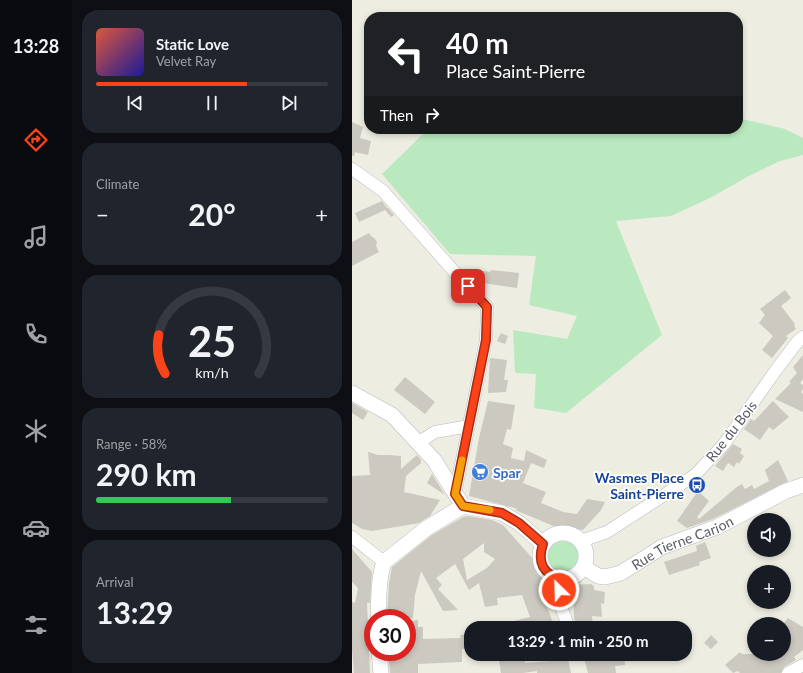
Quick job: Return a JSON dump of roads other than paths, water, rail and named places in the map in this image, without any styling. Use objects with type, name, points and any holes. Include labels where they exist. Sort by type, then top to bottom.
[{"type":"street","points":[[352,169],[383,191],[487,307],[486,340],[469,426],[459,500],[428,528],[384,562],[380,586],[379,609]]},
{"type":"street","name":"Rue du Bois","points":[[581,541],[607,532],[695,475],[724,444],[784,359],[803,337]]},
{"type":"street","points":[[352,393],[392,415],[419,442],[434,460],[459,500],[502,513],[519,523],[543,544]]},
{"type":"street","points":[[419,442],[436,432],[469,426]]},
{"type":"street","name":"Rue Tierne Carion","points":[[584,567],[598,576],[605,577],[621,573],[662,547],[717,527],[786,491],[803,485]]},
{"type":"street","points":[[561,534],[574,536],[581,541],[586,554],[586,560],[584,567],[575,576],[562,579],[547,573],[540,558],[543,544],[549,538],[561,534]]},
{"type":"street","points":[[352,537],[384,562]]},
{"type":"street","points":[[562,579],[559,590],[560,603],[567,621]]},
{"type":"street","points":[[379,661],[380,673]]},
{"type":"street","points":[[788,673],[803,665]]},
{"type":"place","name":"Spar","points":[[480,472]]},
{"type":"place","name":"Wasmes Place Saint-Pierre","points":[[697,485]]}]
